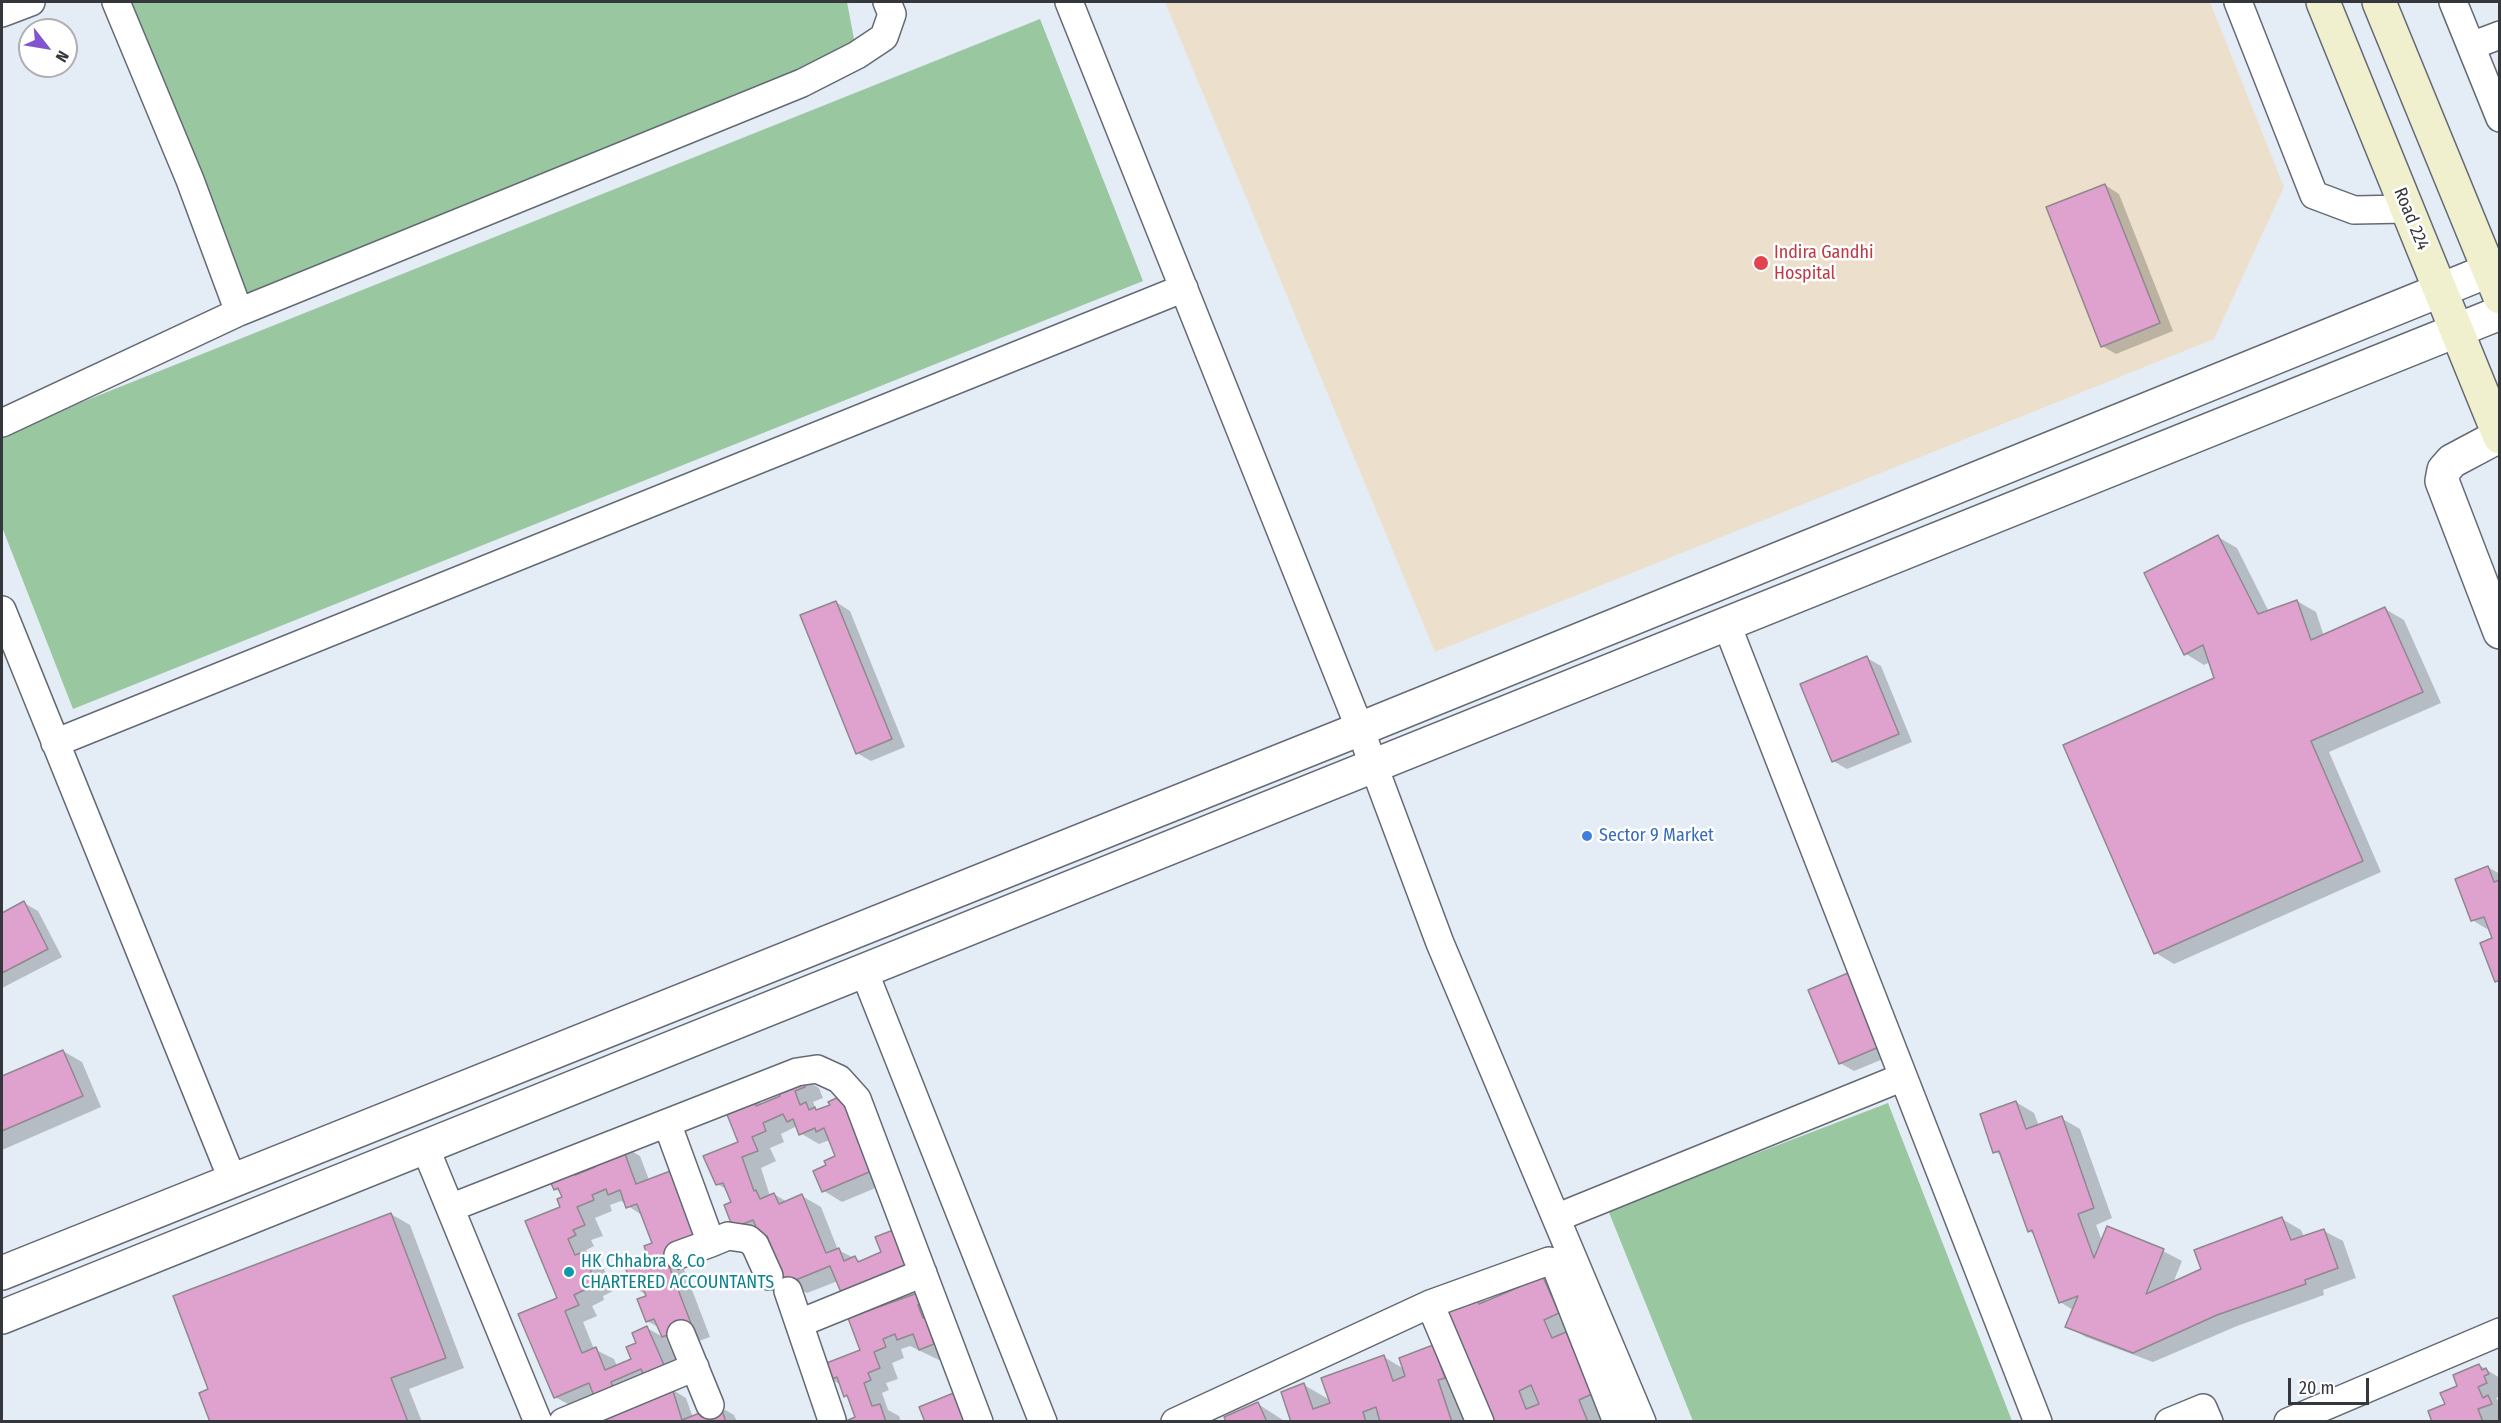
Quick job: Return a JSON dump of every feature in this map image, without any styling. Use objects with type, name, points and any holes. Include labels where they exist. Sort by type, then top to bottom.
[{"type":"main road","name":"Road 224","points":[[2323,2],[2499,436]]},
{"type":"main road","points":[[2379,2],[2496,278]]},
{"type":"street","points":[[2,13],[31,2]]},
{"type":"street","points":[[116,2],[190,180],[239,312]]},
{"type":"street","points":[[2,423],[239,312],[802,83],[857,55],[884,37],[892,14],[887,2]]},
{"type":"street","points":[[1069,2],[1360,729],[1440,943],[1642,1422]]},
{"type":"street","points":[[2238,2],[2314,195],[2354,210],[2407,208]]},
{"type":"street","points":[[2453,2],[2499,118]]},
{"type":"street","points":[[2471,46],[2499,35]]},
{"type":"street","points":[[2,1273],[1360,729],[2439,289],[2496,278]]},
{"type":"street","points":[[55,743],[1184,288]]},
{"type":"street","points":[[2,1317],[2499,313]]},
{"type":"street","points":[[2499,436],[2452,461],[2444,470],[2442,481],[2499,632]]},
{"type":"street","points":[[2,610],[232,1181]]},
{"type":"street","points":[[1727,625],[2038,1422]]},
{"type":"street","points":[[864,971],[1043,1422]]},
{"type":"street","points":[[450,1208],[797,1072],[818,1069],[839,1079],[857,1099],[979,1422]]},
{"type":"street","points":[[1556,1218],[1904,1077]]},
{"type":"street","points":[[667,1123],[711,1243]]},
{"type":"street","points":[[425,1147],[538,1422]]},
{"type":"street","points":[[678,1255],[728,1236],[748,1239],[755,1245],[800,1323],[832,1420]]},
{"type":"street","points":[[1175,1422],[1430,1304],[1549,1261],[1554,1262],[1617,1422]]},
{"type":"street","points":[[800,1323],[922,1273]]},
{"type":"street","points":[[1430,1304],[1480,1422]]},
{"type":"street","points":[[2288,1422],[2499,1332]]},
{"type":"street","points":[[681,1334],[710,1405]]},
{"type":"street","points":[[562,1422],[695,1366]]},
{"type":"street","points":[[2169,1422],[2203,1408],[2209,1422]]},
{"type":"shaded area","name":"Indira Gandhi Hospital","points":[[1165,2],[2210,2],[2284,187],[2214,339],[1435,652]]},
{"type":"green space","points":[[115,2],[847,2],[857,55],[239,312]]},
{"type":"green space","points":[[1040,19],[1143,281],[73,709],[2,527],[2,434]]},
{"type":"green space","points":[[1888,1103],[2012,1421],[1693,1421],[1608,1210]]},
{"type":"building","points":[[2105,184],[2160,323],[2101,347],[2046,207]]},
{"type":"building","points":[[2218,535],[2258,614],[2297,600],[2311,640],[2385,607],[2423,692],[2311,741],[2363,861],[2154,954],[2063,745],[2214,678],[2203,645],[2184,655],[2144,573]]},
{"type":"building","points":[[836,601],[892,739],[856,754],[800,615]]},
{"type":"building","points":[[1867,656],[1899,734],[1832,762],[1800,684]]},
{"type":"building","points":[[2488,866],[2494,882],[2500,880],[2500,980],[2495,982],[2480,943],[2492,938],[2484,917],[2471,921],[2455,879]]},
{"type":"building","points":[[24,901],[48,949],[2,973],[2,913]]},
{"type":"building","points":[[1855,970],[1886,1044],[1839,1064],[1808,990]]},
{"type":"building","points":[[63,1050],[83,1096],[2,1131],[2,1076]]},
{"type":"building","points":[[800,1076],[805,1087],[795,1091],[800,1105],[806,1102],[809,1110],[830,1105],[828,1102],[843,1095],[874,1170],[822,1192],[813,1171],[826,1165],[824,1161],[835,1156],[824,1128],[816,1132],[815,1128],[799,1135],[793,1119],[787,1122],[783,1114],[763,1123],[766,1131],[752,1137],[758,1151],[742,1157],[754,1191],[756,1190],[760,1199],[774,1193],[779,1204],[802,1194],[826,1253],[839,1248],[844,1261],[855,1256],[858,1262],[881,1252],[875,1237],[896,1229],[914,1273],[845,1302],[830,1266],[786,1284],[767,1236],[761,1239],[753,1220],[733,1228],[724,1205],[731,1202],[723,1183],[716,1185],[703,1156],[738,1142],[724,1107],[752,1096],[756,1106],[780,1096],[776,1086]]},
{"type":"building","points":[[2016,1101],[2026,1129],[2062,1116],[2094,1208],[2078,1214],[2094,1258],[2107,1226],[2164,1249],[2146,1294],[2201,1269],[2194,1250],[2282,1217],[2291,1240],[2324,1229],[2338,1268],[2305,1280],[2306,1284],[2217,1315],[2133,1353],[2065,1327],[2078,1296],[2059,1303],[2032,1230],[2028,1232],[1999,1151],[1993,1153],[1980,1114]]},
{"type":"building","name":"HK Chhabra & Co CHARTERED ACCOUNTANTS","points":[[621,1143],[636,1184],[673,1170],[701,1244],[666,1258],[692,1326],[662,1337],[654,1319],[646,1322],[637,1299],[646,1296],[642,1285],[633,1289],[624,1264],[647,1254],[644,1246],[652,1243],[637,1204],[626,1208],[620,1190],[608,1195],[606,1189],[592,1195],[594,1200],[577,1207],[585,1225],[573,1230],[576,1235],[568,1239],[575,1255],[583,1252],[595,1281],[574,1295],[579,1305],[565,1311],[582,1353],[596,1347],[605,1370],[631,1359],[626,1347],[636,1343],[632,1333],[647,1326],[668,1374],[647,1383],[641,1369],[611,1382],[616,1395],[597,1404],[589,1383],[554,1398],[518,1314],[557,1298],[525,1221],[560,1207],[557,1199],[562,1197],[558,1188],[554,1190],[546,1172],[570,1163],[575,1175],[595,1167],[590,1155]]},
{"type":"building","points":[[391,1213],[446,1358],[391,1378],[408,1422],[210,1422],[199,1393],[208,1389],[173,1296]]},
{"type":"building","points":[[1543,1277],[1559,1313],[1544,1320],[1552,1338],[1566,1332],[1592,1394],[1579,1400],[1588,1422],[1492,1422],[1444,1306],[1474,1293],[1479,1304]],"holes":[[[1531,1385],[1539,1404],[1526,1409],[1519,1391]]]},
{"type":"building","points":[[923,1291],[927,1302],[918,1305],[923,1318],[930,1316],[934,1326],[929,1328],[934,1344],[919,1350],[913,1334],[897,1340],[895,1334],[883,1339],[886,1347],[874,1352],[880,1368],[868,1373],[871,1380],[864,1383],[872,1406],[880,1404],[886,1422],[844,1422],[855,1417],[847,1395],[844,1397],[837,1377],[830,1380],[824,1364],[860,1350],[848,1318]]},
{"type":"building","points":[[1433,1345],[1445,1378],[1438,1380],[1452,1422],[1380,1422],[1376,1407],[1363,1412],[1366,1422],[1291,1422],[1281,1392],[1304,1383],[1313,1409],[1330,1403],[1321,1378],[1384,1355],[1393,1381],[1405,1376],[1399,1358]]},
{"type":"building","points":[[2479,1364],[2482,1370],[2486,1368],[2489,1374],[2484,1376],[2487,1383],[2478,1387],[2483,1398],[2488,1395],[2492,1404],[2478,1409],[2483,1422],[2432,1422],[2428,1411],[2445,1404],[2440,1393],[2457,1386],[2453,1375]]},
{"type":"building","points":[[672,1388],[682,1420],[720,1405],[726,1422],[600,1422],[597,1413]]},
{"type":"building","points":[[956,1392],[967,1422],[925,1422],[919,1407]]},
{"type":"building","points":[[1258,1402],[1267,1422],[1226,1422],[1224,1417]]},
{"type":"place","name":"Indira Gandhi Hospital","points":[[1761,263]]},
{"type":"place","name":"Sector 9 Market","points":[[1587,836]]},
{"type":"place","name":"HK Chhabra & Co CHARTERED ACCOUNTANTS","points":[[569,1272]]}]
